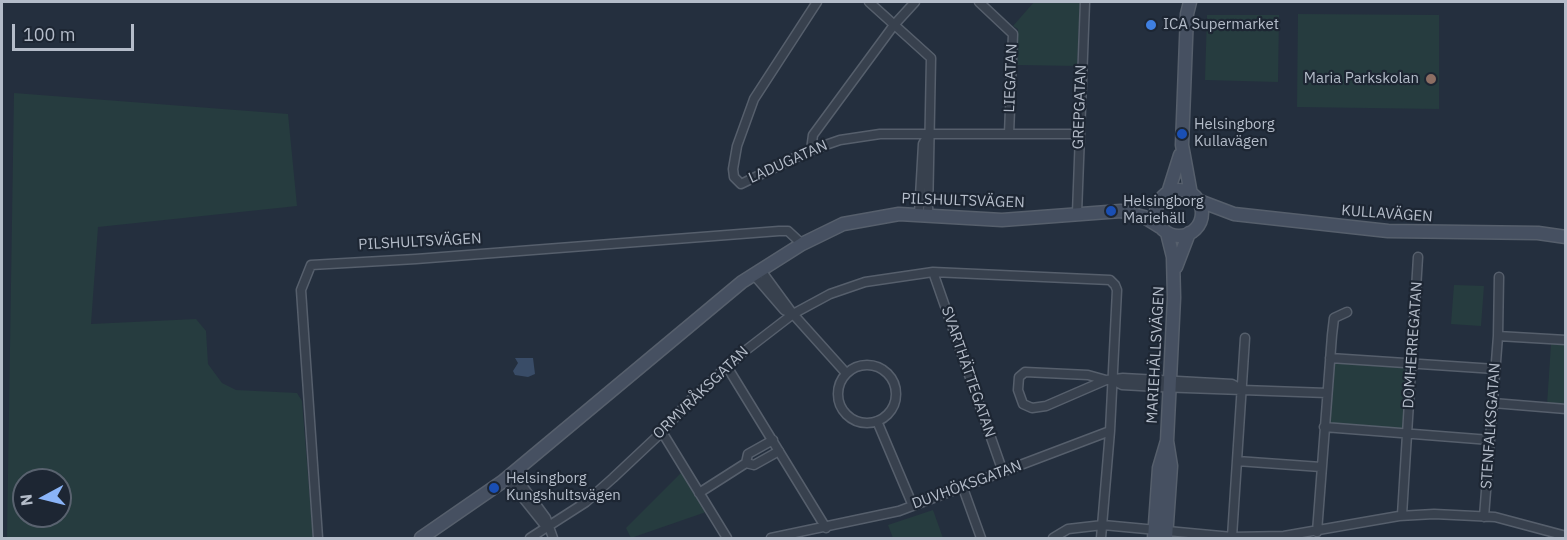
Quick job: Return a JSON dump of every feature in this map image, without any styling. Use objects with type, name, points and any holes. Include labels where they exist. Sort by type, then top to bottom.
[{"type":"street","name":"LADUGATAN","points":[[817,2],[754,99],[737,146],[734,177],[741,184],[811,150],[840,140],[880,134],[1079,134]]},
{"type":"street","points":[[869,2],[931,58],[928,135],[931,144],[923,215]]},
{"type":"street","points":[[811,150],[813,135],[894,25],[915,2]]},
{"type":"street","name":"LIEGATAN","points":[[978,2],[1013,34],[1009,134]]},
{"type":"street","name":"GREPGATAN","points":[[1077,213],[1085,2]]},
{"type":"street","points":[[1182,145],[1194,197],[1201,212],[1199,222],[1189,233],[1176,236],[1164,230],[1156,212],[1174,180],[1182,145],[1187,6]]},
{"type":"street","points":[[1165,195],[1182,190],[1194,197]]},
{"type":"street","name":"PILSHULTSVÄGEN","points":[[421,538],[510,476],[757,271],[828,230],[862,218],[882,215],[1002,220],[1129,211],[1149,205],[1165,195]]},
{"type":"street","name":"KULLAVÄGEN","points":[[1194,197],[1234,214],[1370,229],[1538,233],[1566,237]]},
{"type":"street","name":"PILSHULTSVÄGEN","points":[[1129,211],[1164,230]]},
{"type":"street","name":"KULLAVÄGEN","points":[[1199,222],[1234,214]]},
{"type":"street","name":"KULLAVÄGEN","points":[[1538,233],[1566,228]]},
{"type":"street","name":"MARIEHÄLLSVÄGEN","points":[[1161,535],[1171,466],[1167,441],[1175,271],[1164,230]]},
{"type":"street","name":"PILSHULTSVÄGEN","points":[[318,538],[301,290],[302,280],[311,265],[779,231],[788,231],[802,244]]},
{"type":"street","name":"MARIEHÄLLSVÄGEN","points":[[1175,271],[1189,233]]},
{"type":"street","name":"DOMHERREGATAN","points":[[1402,515],[1418,257]]},
{"type":"street","points":[[757,271],[846,373]]},
{"type":"street","name":"ORMVRÅKSGATAN","points":[[530,538],[586,502],[662,432],[688,402],[726,365],[793,314],[830,294],[865,282],[933,272],[1110,280],[1117,290],[1109,380]]},
{"type":"street","name":"SVARTHÄTTEGATAN","points":[[933,272],[1003,472]]},
{"type":"street","name":"STENFALKSGATAN","points":[[1485,517],[1498,336],[1499,277]]},
{"type":"street","points":[[1317,531],[1334,318],[1347,312]]},
{"type":"street","points":[[1498,336],[1566,340]]},
{"type":"street","points":[[1232,537],[1245,338]]},
{"type":"street","points":[[1330,358],[1496,369]]},
{"type":"street","points":[[726,365],[826,528]]},
{"type":"street","points":[[874,365],[886,371],[893,380],[896,392],[895,405],[888,415],[877,422],[863,423],[844,412],[838,391],[846,373],[856,366],[874,365]]},
{"type":"street","points":[[1109,380],[1088,375],[1025,372],[1019,377],[1018,390],[1026,406],[1039,408],[1109,380],[1123,378],[1170,384],[1232,384],[1241,389],[1327,393]]},
{"type":"street","points":[[1101,538],[1110,431],[1109,380]]},
{"type":"street","points":[[1493,403],[1566,409]]},
{"type":"street","points":[[877,422],[913,506]]},
{"type":"street","points":[[1324,427],[1490,440]]},
{"type":"street","name":"DUVHÖKSGATAN","points":[[771,538],[826,528],[913,506],[1110,431]]},
{"type":"street","points":[[662,432],[727,538]]},
{"type":"street","points":[[699,493],[746,463],[748,454],[773,440]]},
{"type":"street","points":[[746,463],[754,465],[779,450]]},
{"type":"street","points":[[1237,461],[1322,467]]},
{"type":"street","points":[[510,476],[546,518],[547,528],[553,538]]},
{"type":"street","points":[[963,488],[981,538]]},
{"type":"street","points":[[1053,538],[1068,529],[1102,525],[1161,535],[1284,536],[1402,515],[1485,517],[1566,536]]},
{"type":"green space","points":[[1034,2],[1080,2],[1077,66],[1017,65],[1018,29],[1013,26]]},
{"type":"green space","points":[[1298,14],[1439,15],[1439,109],[1297,107]]},
{"type":"green space","points":[[1207,15],[1279,15],[1278,82],[1205,80]]},
{"type":"green space","points":[[14,93],[288,114],[297,206],[98,227],[91,324],[196,319],[206,331],[208,364],[222,383],[236,390],[297,393],[302,401],[313,538],[7,538]]},
{"type":"green space","points":[[1454,285],[1484,286],[1481,326],[1451,324]]},
{"type":"green space","points":[[1551,344],[1565,345],[1565,406],[1547,405]]},
{"type":"green space","points":[[1334,361],[1408,368],[1402,430],[1328,424]]},
{"type":"green space","points":[[683,471],[706,512],[631,538],[626,528]]},
{"type":"green space","points":[[933,510],[943,538],[893,538],[888,525]]},
{"type":"water","points":[[515,358],[533,358],[535,374],[528,377],[515,375],[513,371],[518,363]]},
{"type":"place","name":"ICA Supermarket","points":[[1151,25]]},
{"type":"place","name":"Maria Parkskolan","points":[[1431,79]]},
{"type":"place","name":"Helsingborg Kullavägen","points":[[1182,134]]},
{"type":"place","name":"Helsingborg Mariehäll","points":[[1111,211]]},
{"type":"place","name":"Helsingborg Kungshultsvägen","points":[[494,488]]}]
